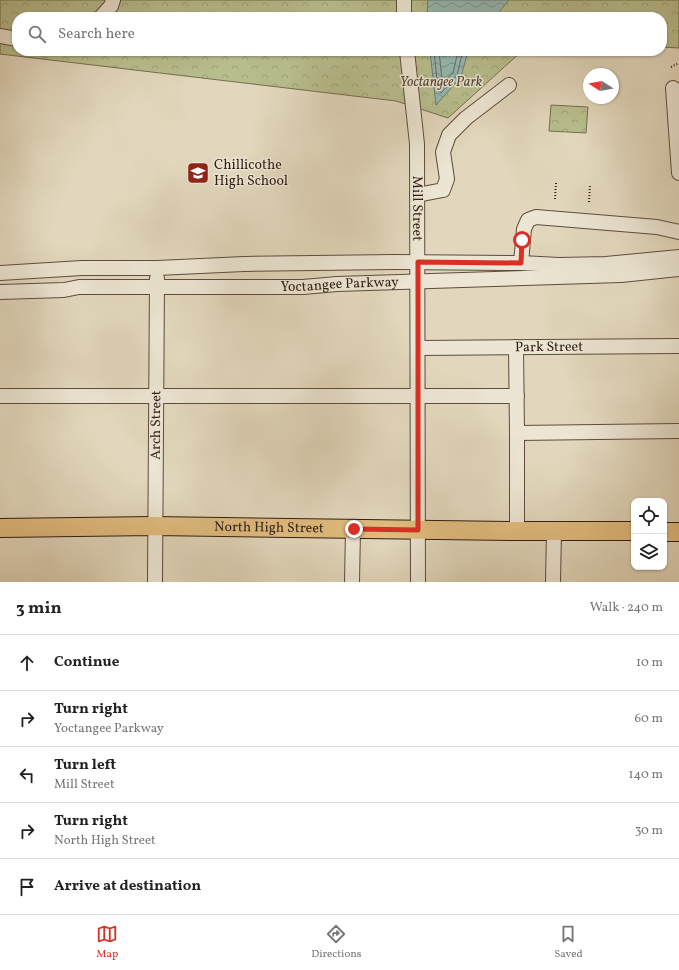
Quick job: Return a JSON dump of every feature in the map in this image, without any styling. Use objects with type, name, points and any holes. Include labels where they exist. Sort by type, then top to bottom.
[{"type":"main road","name":"North High Street","points":[[0,528],[154,526],[517,532],[631,531]]},
{"type":"main road","points":[[667,532],[679,532]]},
{"type":"street","points":[[106,12],[111,6],[113,0]]},
{"type":"street","points":[[0,36],[12,39]]},
{"type":"street","name":"Mill Street","points":[[408,56],[417,144],[418,582]]},
{"type":"street","points":[[418,195],[443,190],[447,179],[443,152],[449,135],[466,118],[509,85]]},
{"type":"street","points":[[673,88],[679,172]]},
{"type":"street","points":[[521,263],[524,229],[528,220],[536,217],[657,227],[679,232]]},
{"type":"street","name":"Yoctangee Parkway","points":[[0,274],[82,268],[157,268],[244,264],[418,262],[559,265],[606,264],[679,257]]},
{"type":"street","name":"Arch Street","points":[[155,582],[154,526],[157,268]]},
{"type":"street","name":"Yoctangee Parkway","points":[[0,292],[64,290],[78,287],[303,287],[337,284],[621,275],[679,269]]},
{"type":"street","name":"Park Street","points":[[418,348],[679,346]]},
{"type":"street","points":[[516,347],[517,532]]},
{"type":"street","points":[[0,396],[517,396]]},
{"type":"street","points":[[517,433],[679,431]]},
{"type":"street","points":[[352,582],[354,529]]},
{"type":"street","points":[[553,582],[554,531]]},
{"type":"path","points":[[670,67],[679,63]]},
{"type":"path","points":[[555,199],[556,184]]},
{"type":"path","points":[[589,202],[590,185]]},
{"type":"green space","name":"Yoctangee Park","points":[[0,0],[679,0],[679,48],[667,47],[667,12],[12,12],[12,55],[0,54]]},
{"type":"green space","name":"Yoctangee Park","points":[[17,56],[516,56],[448,118],[396,101]]},
{"type":"green space","points":[[551,105],[588,107],[586,133],[549,131]]},
{"type":"water","points":[[428,0],[509,0],[499,12],[427,12]]},
{"type":"water","points":[[431,56],[467,56],[461,77],[436,105]]},
{"type":"place","name":"Chillicothe High School","points":[[198,173]]},
{"type":"route","points":[[354,529],[418,530],[418,262],[521,263],[522,240]]}]
